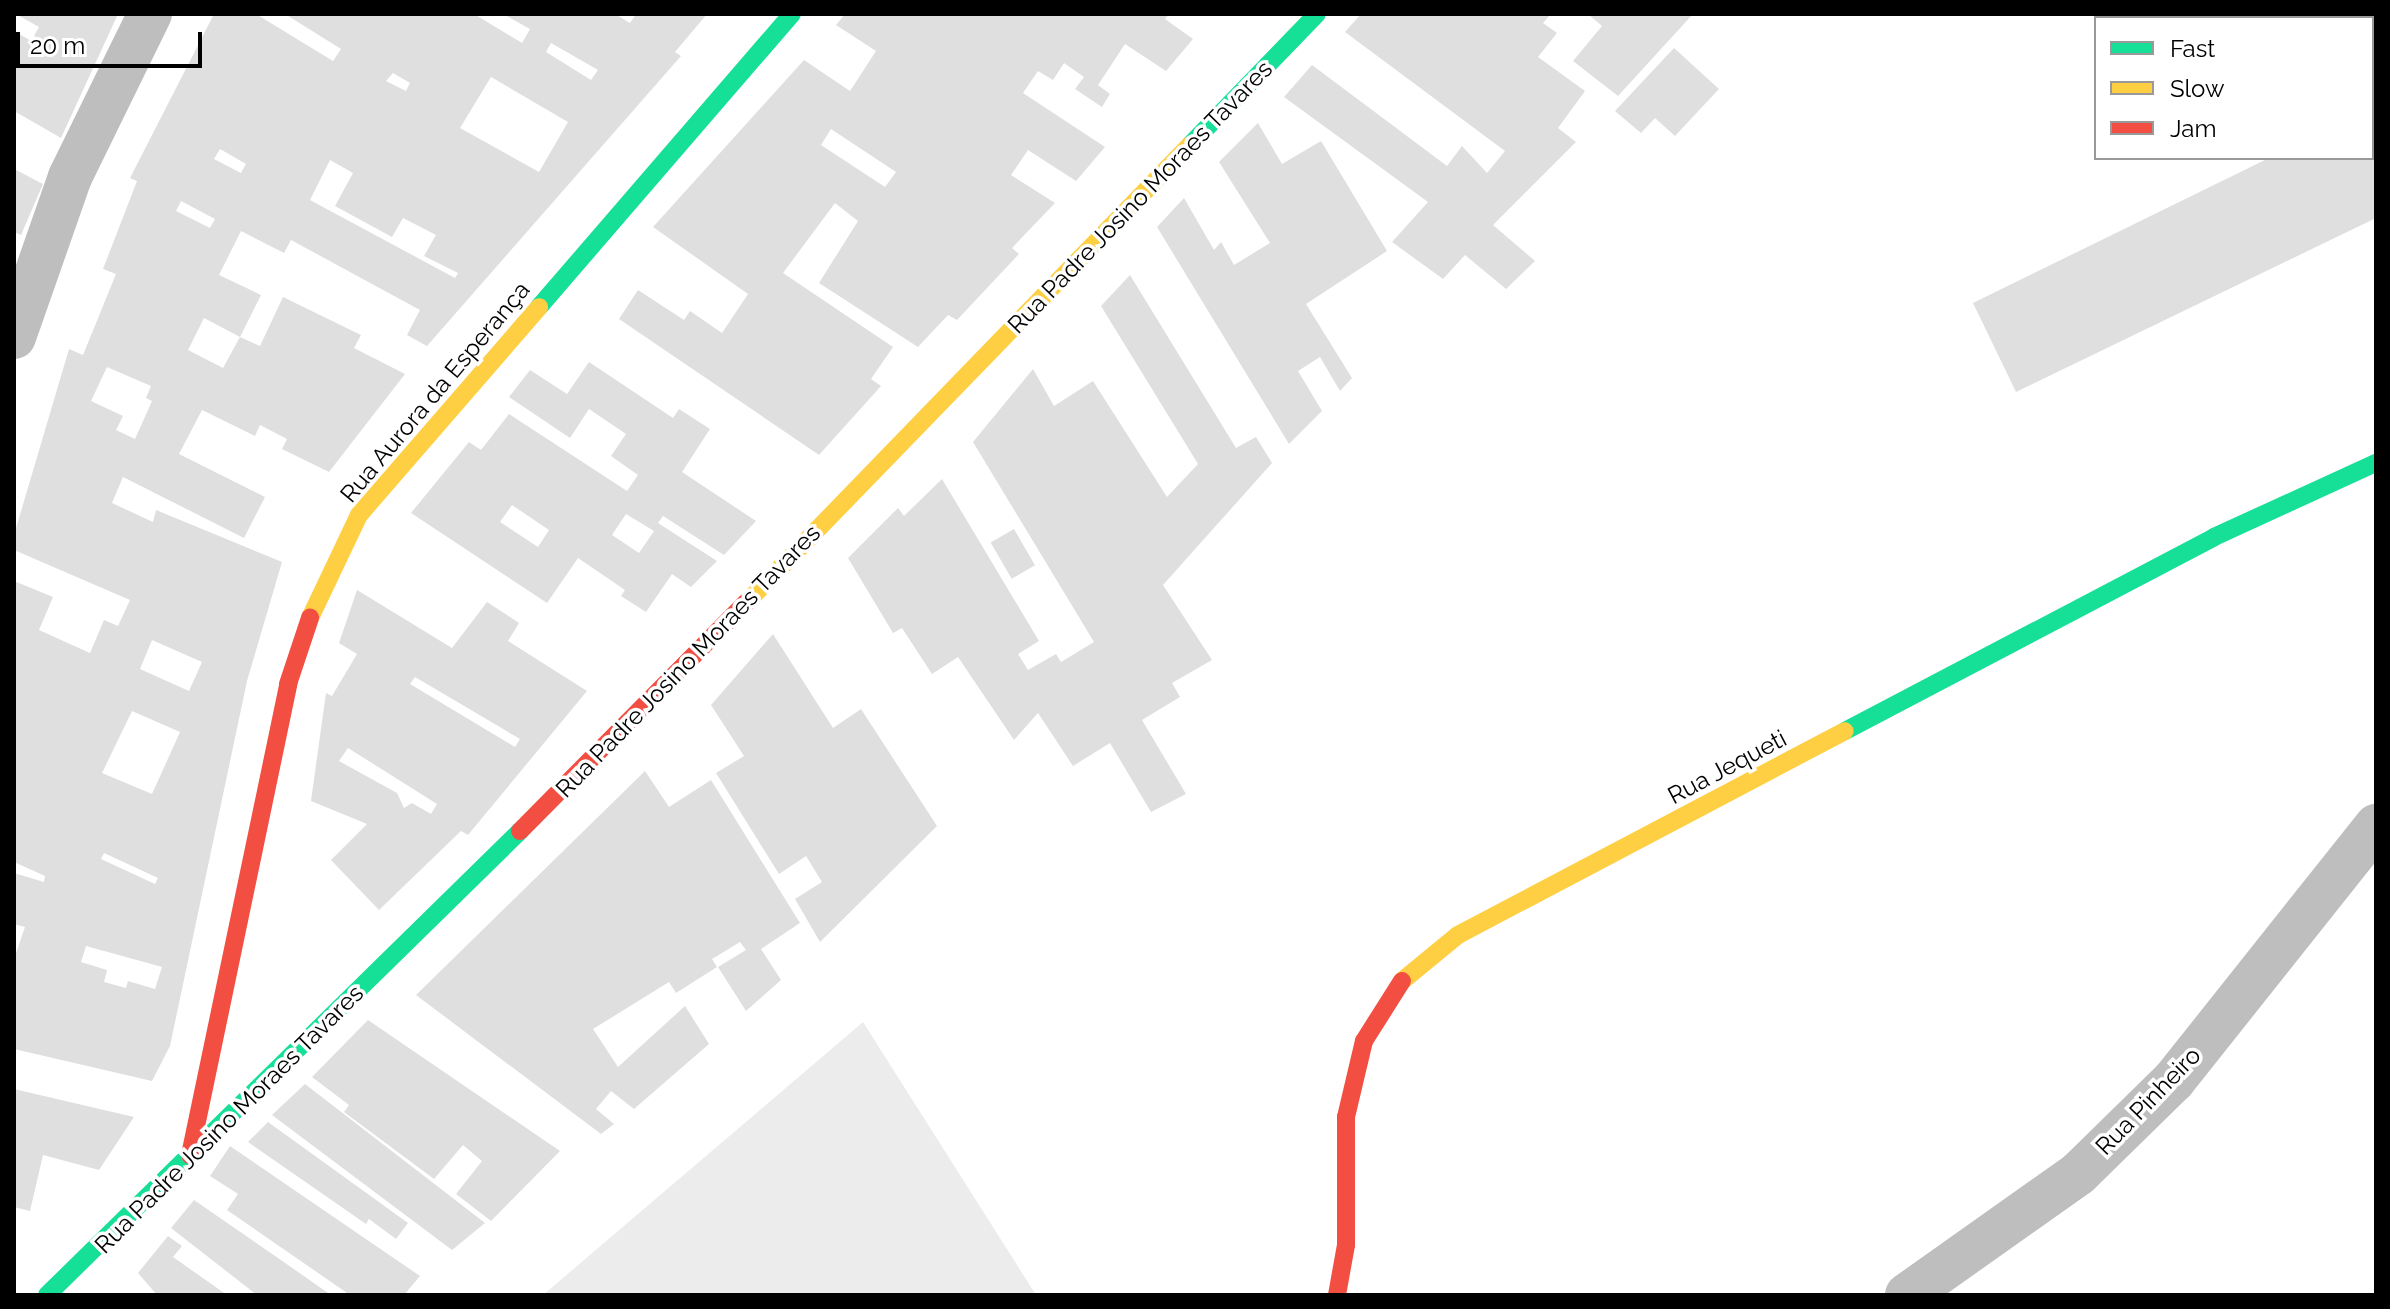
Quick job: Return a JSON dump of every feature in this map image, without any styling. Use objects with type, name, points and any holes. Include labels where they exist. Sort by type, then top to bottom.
[{"type":"street","points":[[14,337],[70,177],[150,14]]},
{"type":"street","name":"Rua Aurora da Esperança","points":[[190,1155],[288,684],[327,576],[359,515],[792,14]]},
{"type":"street","name":"Rua Padre Josino Moraes Tavares","points":[[47,1295],[612,741],[1317,14]]},
{"type":"street","name":"Rua Jequeti","points":[[1337,1295],[1346,1245],[1346,1117],[1364,1041],[1399,983],[1458,935],[2214,537],[2376,463]]},
{"type":"street","name":"Rua Pinheiro","points":[[1907,1295],[2078,1174],[2174,1080],[2376,826]]},
{"type":"shaded area","points":[[863,1022],[1036,1295],[543,1295]]},
{"type":"building","points":[[16,14],[118,14],[61,138],[14,111],[14,31],[45,49],[48,44],[34,36],[39,27]]},
{"type":"building","points":[[214,14],[256,14],[333,61],[341,49],[285,14],[474,14],[522,43],[530,29],[503,14],[615,14],[630,23],[636,14],[707,14],[675,52],[681,56],[427,346],[407,335],[420,310],[291,240],[284,253],[241,231],[219,275],[261,295],[240,337],[260,346],[283,297],[361,335],[354,348],[405,374],[329,472],[282,449],[287,439],[260,425],[255,436],[202,410],[179,454],[265,497],[244,538],[123,477],[112,503],[153,522],[156,510],[282,562],[247,681],[170,1046],[152,1081],[14,1049],[14,959],[25,927],[14,924],[14,873],[44,882],[45,876],[14,862],[14,581],[53,597],[39,630],[90,653],[104,620],[118,626],[130,600],[14,550],[14,535],[69,349],[83,355],[116,274],[103,269],[137,181],[130,178]],"holes":[[[551,43],[598,70],[591,80],[546,52]],[[393,73],[410,83],[406,91],[386,81]],[[491,77],[568,122],[539,172],[460,128]],[[220,149],[246,164],[241,173],[214,159]],[[330,160],[353,173],[335,206],[392,237],[403,218],[436,235],[424,256],[458,273],[455,278],[310,200]],[[181,201],[215,219],[210,228],[176,211]],[[204,318],[240,337],[223,368],[188,350]],[[107,367],[151,386],[146,398],[152,401],[135,439],[116,430],[123,416],[91,401]],[[152,640],[202,662],[189,691],[140,669]],[[132,711],[180,732],[152,794],[102,773]],[[104,853],[158,878],[155,884],[101,859]],[[86,946],[162,967],[155,989],[128,981],[126,988],[104,982],[107,970],[81,962]]]},
{"type":"building","points":[[845,14],[1169,14],[1165,19],[1193,39],[1166,71],[1125,44],[1098,85],[1110,94],[1102,107],[1075,89],[1084,77],[1064,63],[1053,80],[1038,71],[1023,93],[1105,147],[1076,181],[1028,150],[1011,175],[1055,203],[1012,248],[1019,254],[957,320],[948,315],[918,347],[819,283],[858,221],[835,203],[783,273],[893,347],[871,379],[881,386],[819,455],[619,319],[638,290],[684,320],[690,311],[722,333],[748,294],[653,227],[804,60],[850,91],[876,51],[836,25]],"holes":[[[831,129],[896,172],[885,187],[821,145]]]},
{"type":"building","points":[[1361,14],[1551,14],[1543,23],[1557,33],[1538,57],[1585,91],[1558,128],[1576,142],[1493,225],[1535,261],[1506,289],[1465,255],[1443,279],[1392,242],[1428,202],[1284,97],[1312,65],[1447,166],[1462,146],[1487,173],[1505,151],[1345,32]]},
{"type":"building","points":[[1588,14],[1693,14],[1618,96],[1573,61],[1602,26]]},
{"type":"building","points":[[1674,48],[1719,89],[1675,136],[1655,118],[1641,133],[1615,111]]},
{"type":"building","points":[[2376,105],[2376,218],[2016,392],[1973,303],[2265,160],[2374,160]]},
{"type":"building","points":[[1258,123],[1282,164],[1321,141],[1387,251],[1306,304],[1352,378],[1340,391],[1320,357],[1298,371],[1322,411],[1289,444],[1157,227],[1184,198],[1214,250],[1221,242],[1234,265],[1270,243],[1219,162]]},
{"type":"building","points":[[14,169],[43,184],[21,235],[14,232]]},
{"type":"building","points":[[1130,275],[1236,448],[1256,437],[1272,463],[1163,585],[1212,660],[1172,683],[1180,697],[1142,720],[1186,794],[1151,812],[1110,743],[1073,766],[1038,713],[1014,740],[958,657],[932,674],[902,628],[893,633],[848,558],[898,508],[904,516],[942,479],[1039,641],[1018,654],[1028,670],[1056,654],[1061,662],[1094,642],[973,442],[1033,369],[1054,406],[1093,381],[1167,497],[1198,464],[1101,306]]},
{"type":"building","points":[[589,362],[673,418],[679,409],[710,429],[682,472],[756,521],[724,555],[663,516],[658,523],[717,561],[691,587],[672,574],[646,612],[621,596],[625,590],[578,558],[547,603],[411,513],[469,442],[481,450],[509,414],[627,491],[638,475],[611,456],[626,434],[589,409],[570,438],[509,397],[530,370],[567,394]],"holes":[[[512,505],[549,530],[538,547],[500,522]],[[626,514],[654,531],[639,553],[612,535]]]},
{"type":"building","points":[[1014,529],[1035,565],[1012,579],[991,542]]},
{"type":"building","points":[[357,590],[452,648],[487,602],[519,623],[508,641],[587,691],[468,835],[461,831],[379,910],[331,860],[367,824],[311,801],[326,693],[332,696],[357,654],[339,643]],"holes":[[[415,677],[520,739],[515,747],[410,684]],[[348,748],[437,804],[431,814],[412,803],[404,808],[397,793],[339,761]]]},
{"type":"building","points":[[773,634],[833,728],[861,709],[937,826],[820,942],[795,899],[822,882],[806,856],[779,874],[716,773],[744,756],[711,705]]},
{"type":"building","points":[[645,771],[669,807],[711,780],[800,923],[761,949],[781,980],[746,1011],[718,967],[746,950],[740,942],[712,959],[717,967],[676,993],[669,982],[593,1029],[618,1067],[685,1006],[709,1044],[634,1109],[611,1091],[596,1109],[614,1124],[601,1134],[416,995]]},
{"type":"building","points":[[368,1020],[560,1151],[491,1221],[456,1194],[482,1161],[463,1145],[434,1179],[344,1112],[349,1105],[312,1077]]},
{"type":"building","points":[[305,1084],[485,1223],[452,1250],[272,1115]]},
{"type":"building","points":[[14,1089],[134,1117],[99,1170],[43,1155],[30,1211],[14,1207]]},
{"type":"building","points":[[268,1122],[408,1223],[396,1239],[369,1219],[366,1224],[248,1142]]},
{"type":"building","points":[[230,1146],[420,1276],[404,1295],[350,1295],[227,1210],[238,1194],[210,1176]]},
{"type":"building","points":[[194,1200],[331,1295],[257,1295],[171,1228]]},
{"type":"building","points":[[168,1236],[182,1246],[173,1257],[227,1295],[157,1295],[138,1273]]},
{"type":"traffic: fast","points":[[539,307],[792,14]]},
{"type":"traffic: fast","points":[[1190,145],[1317,14]]},
{"type":"traffic: fast","points":[[1845,731],[2214,537],[2376,463]]},
{"type":"traffic: fast","points":[[47,1295],[520,831]]},
{"type":"traffic: slow","points":[[747,602],[1190,145]]},
{"type":"traffic: slow","points":[[310,618],[359,515],[539,307]]},
{"type":"traffic: slow","points":[[1402,981],[1458,935],[1845,731]]},
{"type":"traffic: jam","points":[[520,831],[747,602]]},
{"type":"traffic: jam","points":[[190,1155],[288,684],[310,618]]},
{"type":"traffic: jam","points":[[1337,1295],[1346,1245],[1346,1117],[1364,1041],[1402,981]]}]
